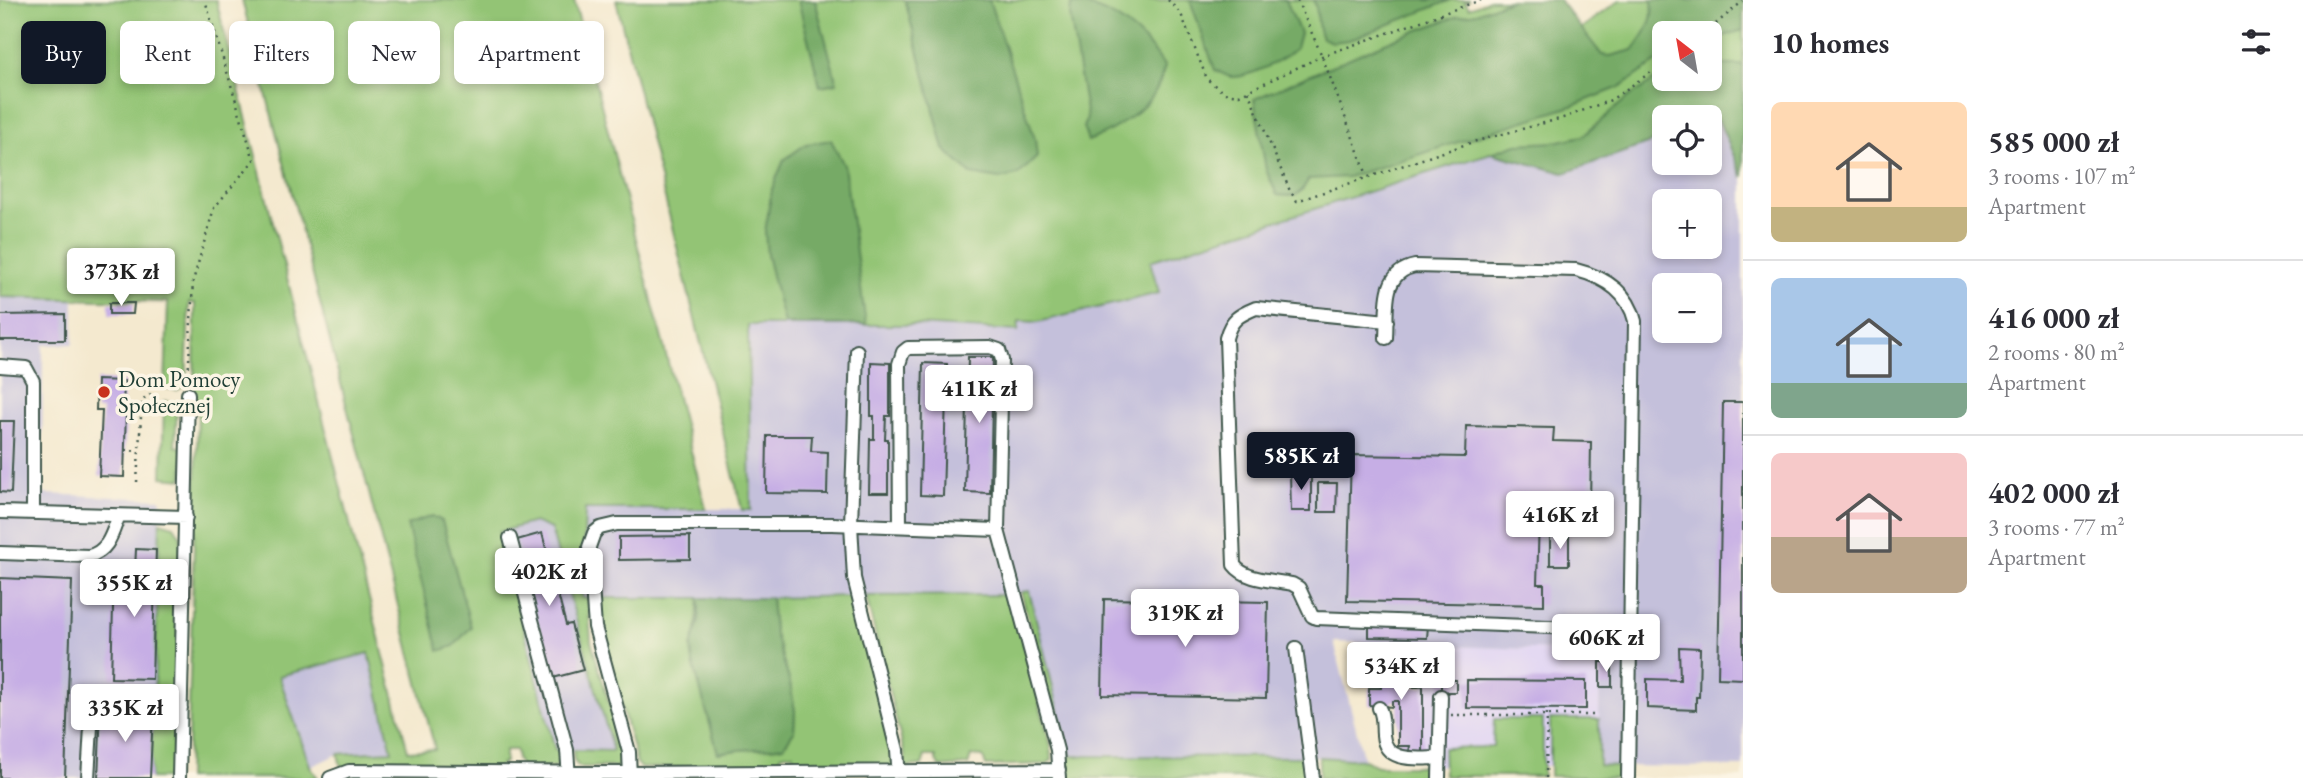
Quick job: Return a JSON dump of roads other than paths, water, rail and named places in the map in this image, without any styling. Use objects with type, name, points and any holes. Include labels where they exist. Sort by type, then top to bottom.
[{"type":"street","points":[[1386,338],[1389,286],[1394,276],[1415,266],[1576,270],[1594,275],[1618,289],[1633,310],[1629,778]]},
{"type":"street","points":[[1387,321],[1256,308],[1241,314],[1229,326],[1226,338],[1234,565],[1244,575],[1292,584],[1299,588],[1312,616],[1316,618],[1630,630]]},
{"type":"street","points":[[330,778],[349,771],[569,776],[1059,774],[1057,750],[998,530],[1002,360],[999,350],[990,347],[908,348],[903,352],[900,364],[900,526]]},
{"type":"street","points":[[858,351],[851,524],[853,578],[897,750],[899,775]]},
{"type":"street","points":[[0,366],[26,368],[33,382],[33,513]]},
{"type":"street","points":[[179,778],[188,394]]},
{"type":"street","points":[[0,512],[186,517]]},
{"type":"street","points":[[0,553],[89,556],[99,554],[107,546],[119,515]]},
{"type":"street","points":[[630,776],[629,751],[595,627],[589,547],[594,533],[600,528],[617,524],[851,524],[998,530]]},
{"type":"street","points":[[510,538],[567,750],[569,776]]},
{"type":"street","points":[[1296,648],[1313,778]]},
{"type":"street","points":[[1439,778],[1441,696]]},
{"type":"street","points":[[89,778],[94,707],[104,704],[181,708]]},
{"type":"street","points":[[1379,708],[1382,715],[1383,740],[1395,756],[1439,758]]},
{"type":"place","name":"Dom Pomocy Społecznej","points":[[104,392]]}]
